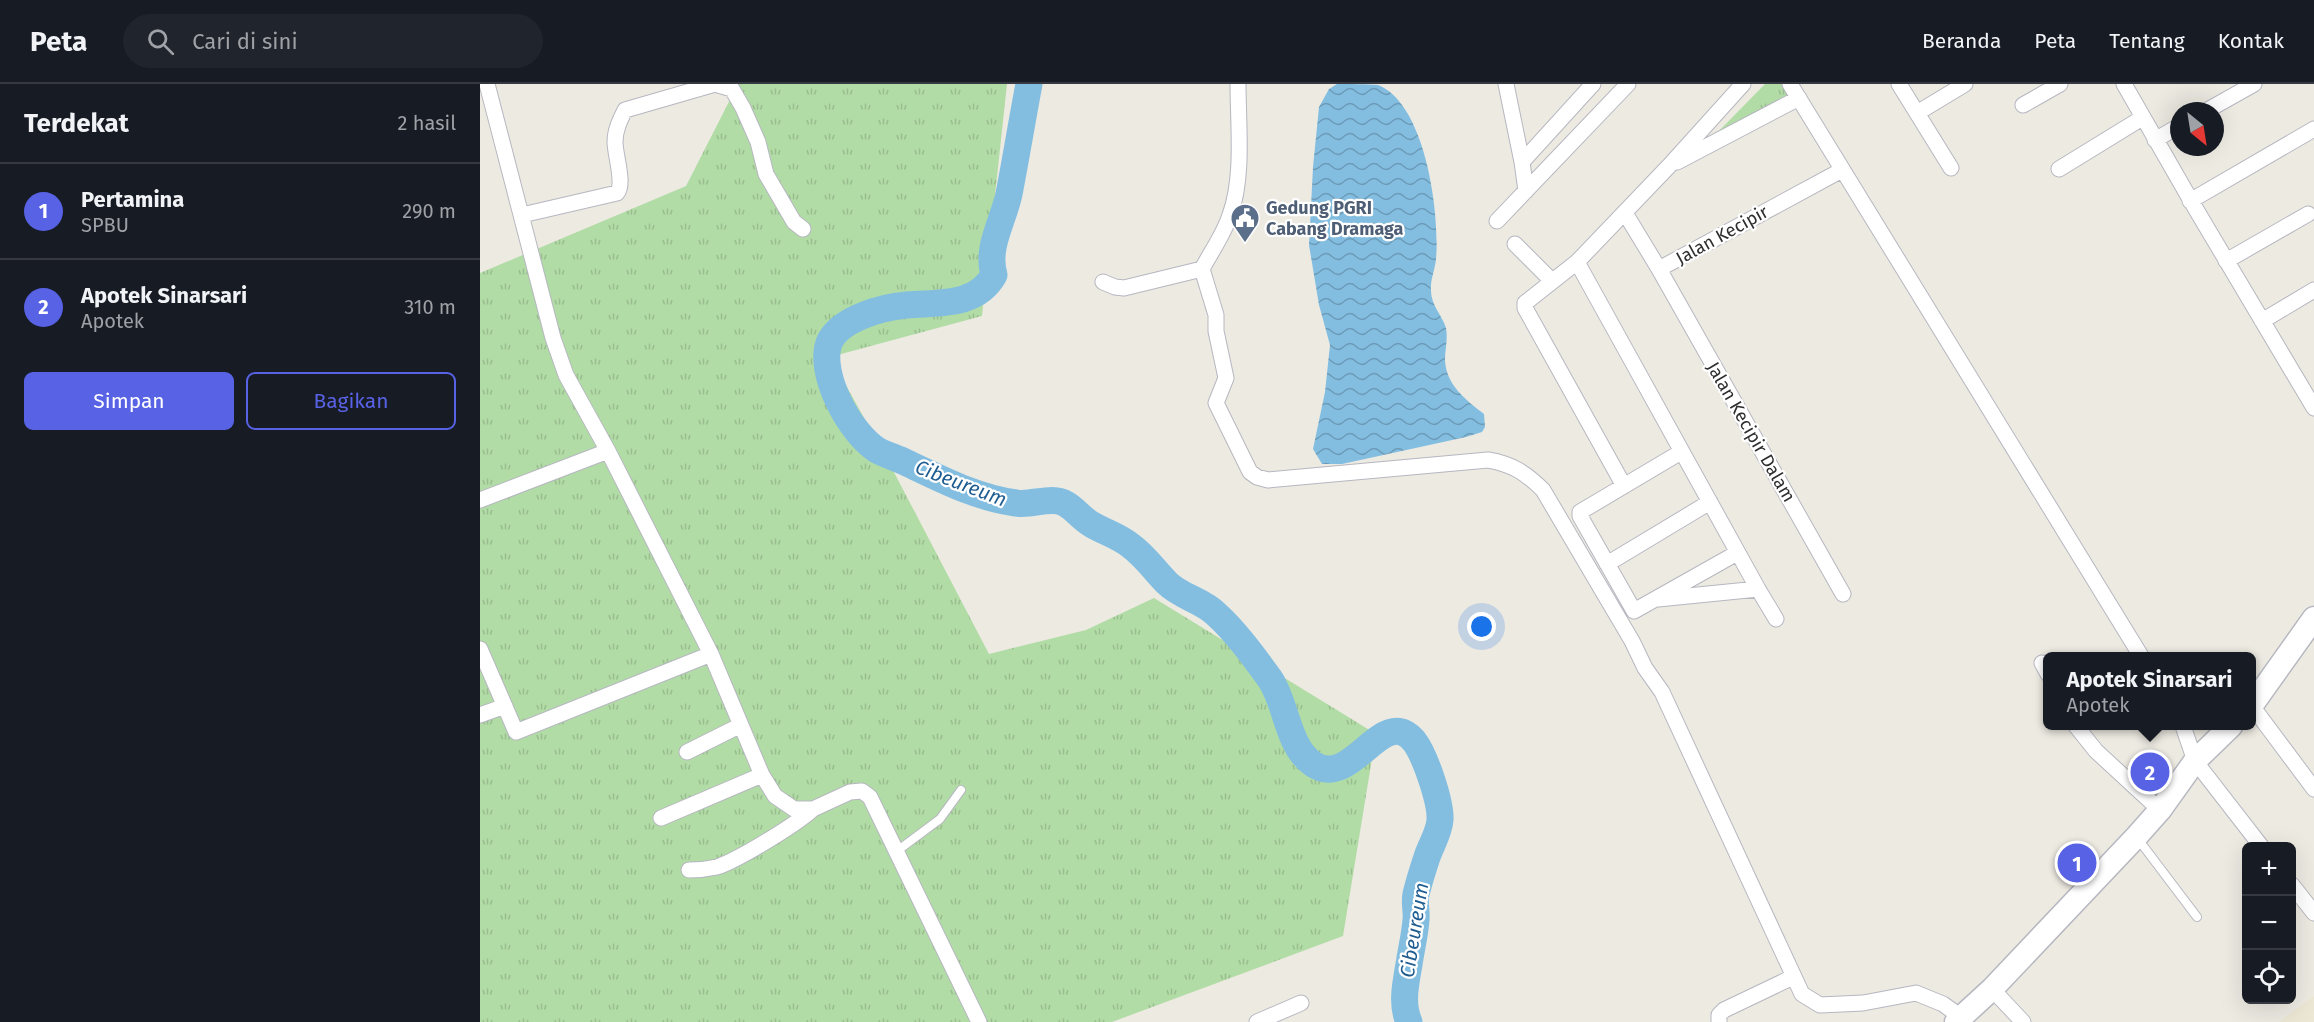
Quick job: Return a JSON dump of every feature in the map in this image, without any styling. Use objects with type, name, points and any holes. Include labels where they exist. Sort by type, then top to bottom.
[{"type":"street","points":[[487,84],[553,338],[566,375],[609,451],[711,654],[762,775],[775,796],[785,804],[794,809],[813,809]]},
{"type":"street","points":[[522,216],[617,193],[621,185],[615,140],[618,124],[625,110],[715,84],[732,89],[758,142],[766,174],[794,222],[803,229]]},
{"type":"street","points":[[1238,84],[1238,176],[1235,194],[1230,216],[1202,269],[1216,315],[1216,331],[1226,378],[1216,403],[1250,472],[1268,480],[1488,460],[1503,462],[1516,468],[1542,490],[1632,641],[1645,668],[1662,692],[1802,994],[1820,1005],[1863,1003],[1916,993],[1943,1004],[1959,1019],[1992,989],[2136,837],[2160,810],[2195,761],[2227,730]]},
{"type":"street","points":[[1506,84],[1526,191]]},
{"type":"street","points":[[1522,162],[1579,90],[1593,84]]},
{"type":"street","points":[[1497,221],[1628,84]]},
{"type":"street","points":[[1624,486],[1525,308],[1527,302],[1577,262],[1625,213],[1743,84]]},
{"type":"street","points":[[1790,84],[2138,652]]},
{"type":"street","points":[[1899,84],[1951,168]]},
{"type":"street","points":[[1917,113],[1965,84]]},
{"type":"street","points":[[2023,105],[2060,84]]},
{"type":"street","points":[[2124,84],[2190,201],[2314,408]]},
{"type":"street","points":[[2222,102],[2254,84]]},
{"type":"street","points":[[1669,166],[1799,98]]},
{"type":"street","points":[[2059,169],[2142,118]]},
{"type":"street","points":[[2155,140],[2170,131]]},
{"type":"street","points":[[2190,201],[2312,135]]},
{"type":"street","name":"Jalan Kecipir","points":[[1625,213],[1659,269],[1842,170]]},
{"type":"street","points":[[2226,261],[2308,214]]},
{"type":"street","points":[[1515,244],[1552,281]]},
{"type":"street","points":[[1577,262],[1737,553],[1776,619]]},
{"type":"street","points":[[1103,282],[1124,288],[1202,269]]},
{"type":"street","name":"Jalan Kecipir Dalam","points":[[1659,269],[1844,594]]},
{"type":"street","points":[[2262,321],[2314,290]]},
{"type":"street","points":[[480,500],[609,451]]},
{"type":"street","points":[[1681,452],[1579,514],[1606,564],[1634,611],[1737,553]]},
{"type":"street","points":[[1606,564],[1710,502]]},
{"type":"street","points":[[1658,599],[1758,589]]},
{"type":"street","points":[[2256,699],[2313,621]]},
{"type":"street","points":[[480,649],[516,732],[711,654]]},
{"type":"street","points":[[480,715],[505,706]]},
{"type":"street","points":[[2256,710],[2314,789]]},
{"type":"street","points":[[687,752],[741,725]]},
{"type":"street","points":[[2079,730],[2096,751],[2160,810]]},
{"type":"street","points":[[2184,730],[2195,761],[2257,842]]},
{"type":"street","points":[[661,819],[762,775]]},
{"type":"street","points":[[689,870],[705,869],[731,861],[813,809],[850,792],[862,791],[870,797],[980,1022]]},
{"type":"street","points":[[2296,890],[2314,913]]},
{"type":"street","points":[[1719,1022],[1719,1015],[1724,1010],[1793,977]]},
{"type":"street","points":[[1992,989],[2023,1022]]},
{"type":"street","points":[[1257,1022],[1301,1002]]},
{"type":"lane","points":[[897,851],[940,819],[961,790]]},
{"type":"lane","points":[[2136,837],[2197,916]]},
{"type":"shaded area","points":[[2314,996],[2314,1022],[2280,1021]]},
{"type":"green space","points":[[738,84],[1007,84],[982,316],[830,357],[885,455],[989,654],[1086,630],[1154,598],[1376,734],[1343,936],[1112,1022],[480,1022],[480,273],[686,186]]},
{"type":"green space","points":[[1765,84],[1785,84],[1794,98],[1714,136]]},
{"type":"water","points":[[1337,84],[1378,85],[1394,96],[1408,114],[1418,137],[1432,189],[1437,239],[1431,291],[1433,301],[1446,328],[1446,369],[1458,391],[1484,414],[1485,427],[1482,432],[1466,437],[1342,464],[1322,464],[1313,449],[1325,392],[1330,345],[1319,305],[1309,245],[1319,107],[1329,89]]},
{"type":"waterway","name":"Cibeureum","points":[[1029,84],[1009,194],[992,254],[994,275],[977,293],[967,298],[943,303],[886,308],[862,316],[842,327],[829,343],[827,356],[832,386],[847,417],[867,442],[877,450],[987,497],[1022,504],[1060,501],[1088,522],[1122,539],[1136,550],[1167,583],[1210,609],[1238,637],[1276,689],[1292,736],[1304,756],[1313,764],[1327,769],[1341,766],[1390,732],[1402,732],[1414,741],[1431,779],[1438,802],[1440,820],[1415,897],[1416,925],[1405,998],[1409,1022]]},
{"type":"place","name":"Gedung PGRI Cabang Dramaga","points":[[1245,244]]},
{"type":"place","name":"Apotek Sinarsari","points":[[2150,772]]},
{"type":"place","name":"Pertamina","points":[[2077,863]]}]
